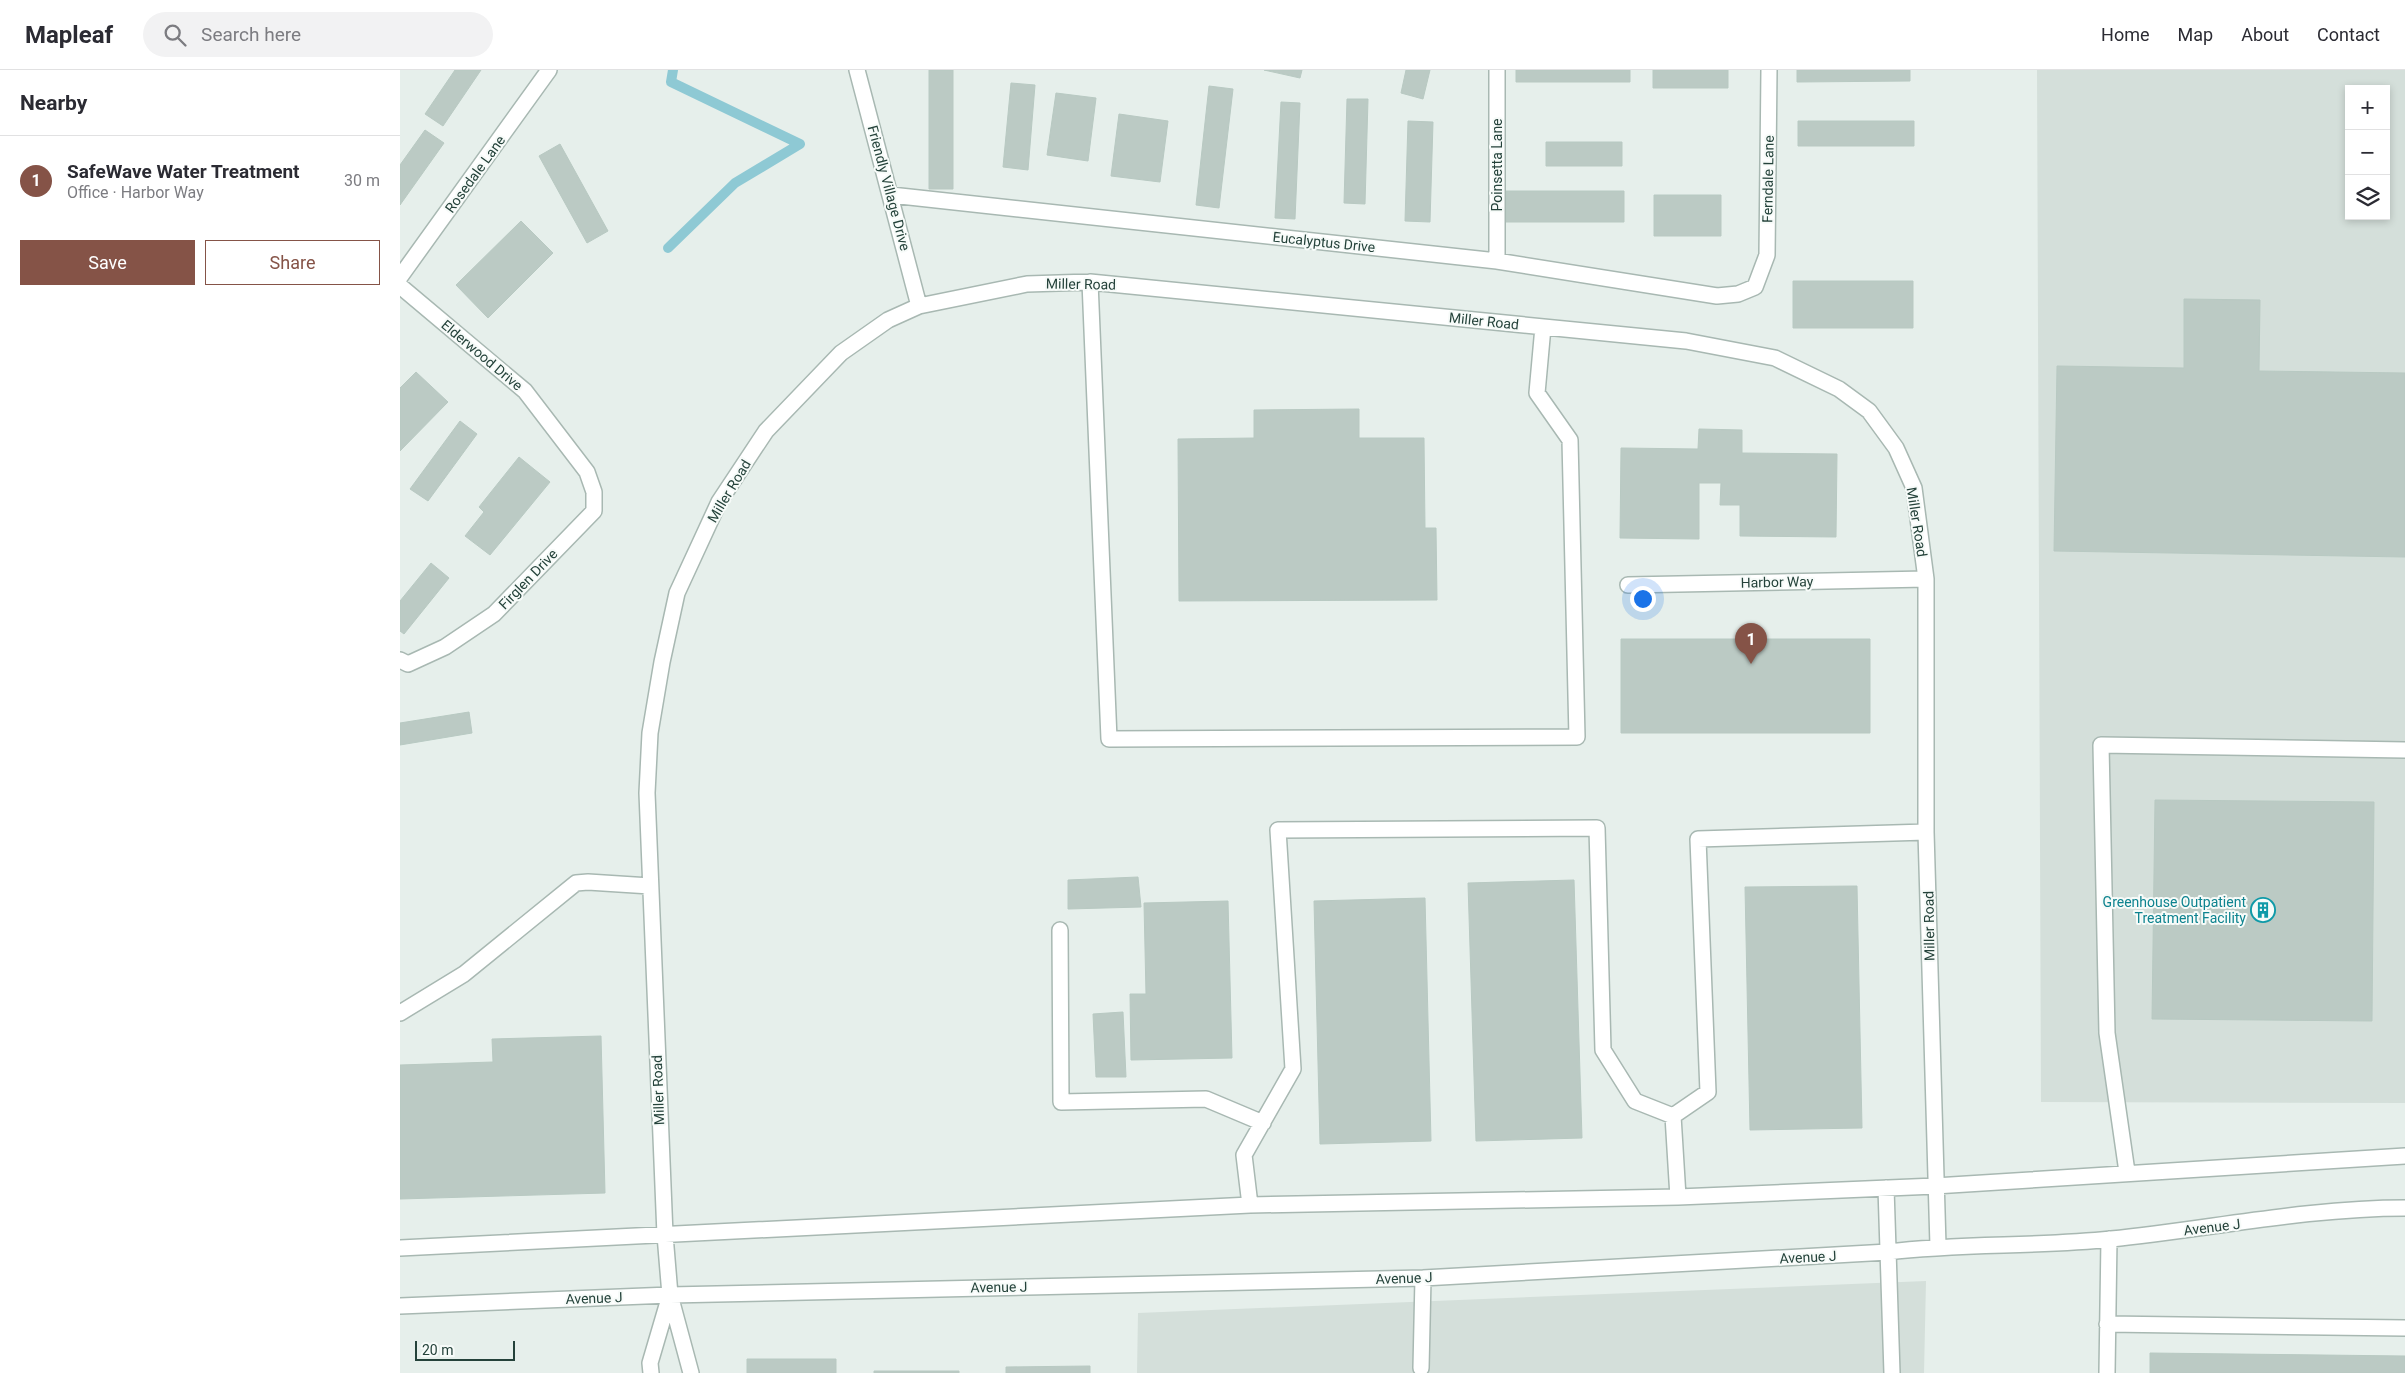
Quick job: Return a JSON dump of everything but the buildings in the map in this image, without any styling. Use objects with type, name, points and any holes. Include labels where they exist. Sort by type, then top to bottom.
[{"type":"street","name":"Rosedale Lane","points":[[400,278],[549,70]]},
{"type":"street","name":"Friendly Village Drive","points":[[857,70],[919,306]]},
{"type":"street","name":"Poinsetta Lane","points":[[1497,70],[1497,261]]},
{"type":"street","name":"Ferndale Lane","points":[[1755,287],[1767,254],[1769,70]]},
{"type":"street","name":"Eucalyptus Drive","points":[[891,196],[1497,261],[1718,296],[1738,294],[1755,287]]},
{"type":"street","name":"Miller Road","points":[[670,1295],[664,1235],[647,794],[649,742],[660,671],[677,593],[719,502],[766,431],[841,353],[888,320],[919,306],[1027,284],[1090,282],[1686,341],[1775,358],[1839,389],[1869,411],[1899,456],[1914,488],[1926,579],[1926,832],[1938,1246]]},
{"type":"street","points":[[1090,282],[1109,739],[1577,737],[1570,440],[1537,393],[1544,327]]},
{"type":"street","name":"Elderwood Drive","points":[[400,286],[525,391],[573,456]]},
{"type":"street","name":"Firglen Drive","points":[[400,660],[408,664],[445,647],[494,614],[594,511],[594,492],[587,472],[573,456]]},
{"type":"street","name":"Harbor Way","points":[[1628,585],[1926,579]]},
{"type":"street","points":[[2127,1172],[2108,1033],[2101,745],[2405,750]]},
{"type":"street","points":[[1250,1205],[1244,1155],[1293,1069],[1278,830],[1597,828],[1603,1050],[1635,1101],[1673,1116]]},
{"type":"street","points":[[1673,1116],[1708,1092],[1698,839],[1926,832]]},
{"type":"street","points":[[400,1013],[464,974],[576,884],[588,882],[650,886]]},
{"type":"street","points":[[1060,930],[1061,1102],[1206,1099],[1263,1123]]},
{"type":"street","points":[[1673,1116],[1678,1197]]},
{"type":"street","points":[[400,1248],[1250,1205],[1678,1197],[1935,1186],[2127,1172],[2405,1156]]},
{"type":"street","points":[[1886,1188],[1892,1373]]},
{"type":"street","name":"Avenue J","points":[[400,1306],[670,1295],[1423,1278],[1888,1252],[1938,1246],[2109,1239],[2355,1208],[2405,1208]]},
{"type":"street","points":[[2107,1373],[2109,1239]]},
{"type":"street","points":[[1421,1368],[1423,1278]]},
{"type":"street","points":[[651,1373],[650,1363],[670,1295]]},
{"type":"street","points":[[670,1295],[691,1373]]},
{"type":"street","points":[[2108,1324],[2405,1328]]},
{"type":"shaded area","points":[[2037,70],[2405,70],[2405,1103],[2041,1102]]},
{"type":"shaded area","points":[[1926,1281],[1924,1373],[1137,1373],[1138,1313]]},
{"type":"waterway","points":[[668,248],[735,183],[800,144],[671,82],[673,70]]},
{"type":"place","name":"SafeWave Water Treatment","points":[[1751,664]]},
{"type":"place","name":"Greenhouse Outpatient Treatment Facility","points":[[2263,910]]}]
